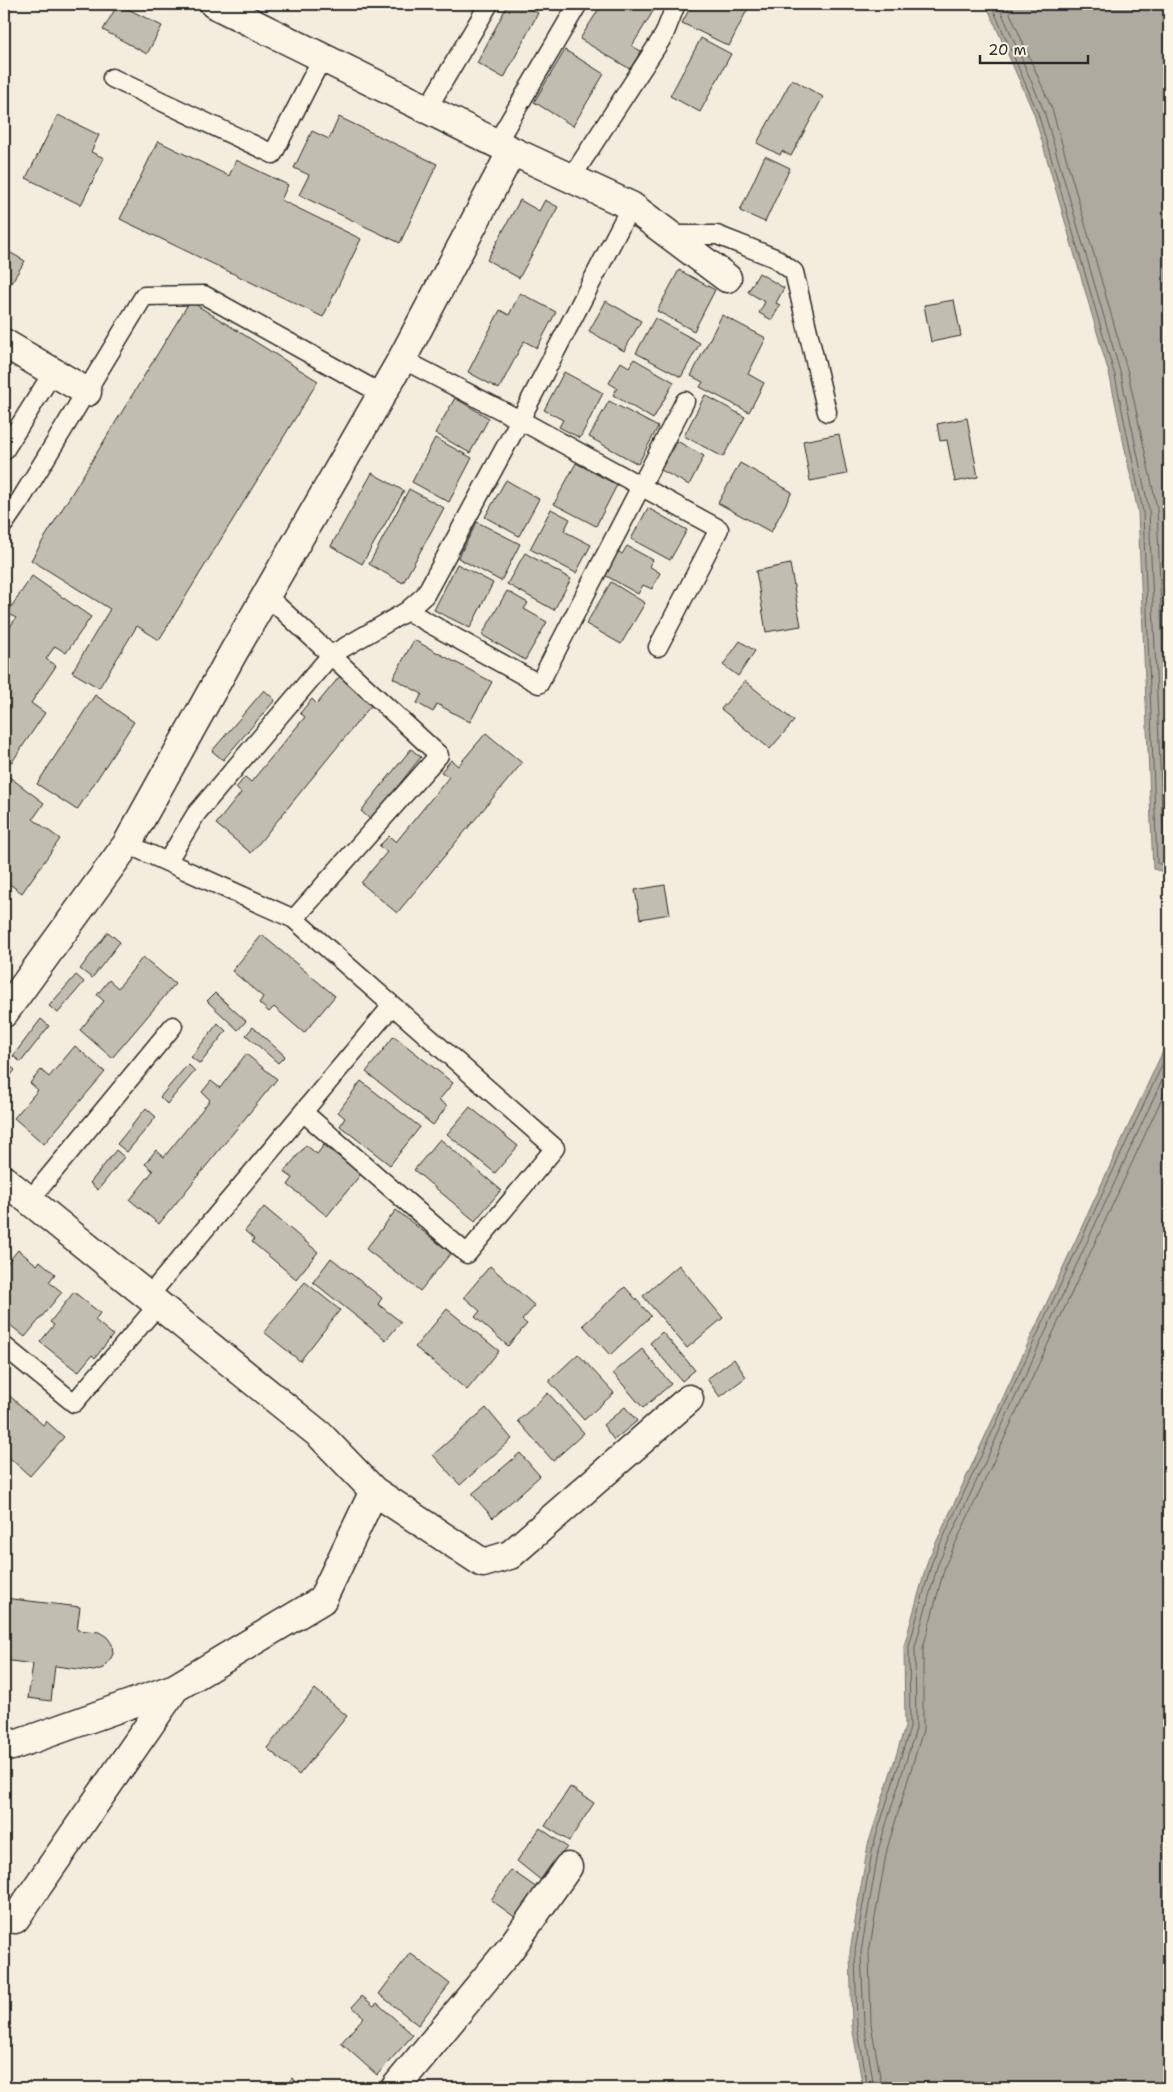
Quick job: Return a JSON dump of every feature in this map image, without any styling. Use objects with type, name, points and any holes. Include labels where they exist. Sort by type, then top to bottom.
[{"type":"street","points":[[214,4],[251,12],[322,58],[504,148],[631,206],[727,278]]},
{"type":"street","points":[[4,1013],[127,844],[402,359],[504,148]]},
{"type":"street","points":[[4,343],[87,392]]},
{"type":"street","points":[[4,1180],[320,1435],[374,1491],[483,1563],[510,1555],[689,1399]]},
{"type":"street","points":[[4,1739],[12,1746],[175,1688],[322,1600],[374,1491]]},
{"type":"street","points":[[14,1919],[175,1688]]},
{"type":"street","points":[[394,2088],[510,1949],[568,1867]]},
{"type":"lane","points":[[427,110],[489,4]]},
{"type":"lane","points":[[504,148],[578,4]]},
{"type":"lane","points":[[571,178],[664,35],[676,4]]},
{"type":"lane","points":[[112,78],[273,154],[322,58]]},
{"type":"lane","points":[[167,862],[196,814],[331,655],[407,611],[426,595],[520,420],[631,206]]},
{"type":"lane","points":[[670,235],[717,235],[775,258],[794,272],[827,412]]},
{"type":"lane","points":[[4,524],[87,392],[144,296],[204,295],[382,394]]},
{"type":"lane","points":[[402,359],[520,420],[719,529],[658,647]]},
{"type":"lane","points":[[4,452],[53,372]]},
{"type":"lane","points":[[407,611],[540,684],[685,400]]},
{"type":"lane","points":[[267,596],[439,755],[294,919]]},
{"type":"lane","points":[[127,844],[294,919],[391,1007],[555,1148],[466,1254],[303,1112]]},
{"type":"lane","points":[[4,1346],[74,1403],[303,1112],[391,1007]]},
{"type":"lane","points":[[29,1201],[173,1026]]},
{"type":"water","points":[[986,4],[1169,4],[1169,873],[1153,869],[1138,512],[1110,377],[1034,114]]},
{"type":"water","points":[[1169,1038],[1169,2088],[863,2088],[852,2026],[850,1951],[868,1845],[905,1727],[904,1646],[928,1560]]},
{"type":"building","points":[[118,4],[162,26],[147,54],[103,30]]},
{"type":"building","points":[[508,4],[520,4],[538,13],[504,78],[477,63]]},
{"type":"building","points":[[602,4],[648,4],[655,8],[632,46],[641,51],[630,69],[580,39]]},
{"type":"building","points":[[692,4],[750,4],[729,46],[682,23]]},
{"type":"building","points":[[701,38],[731,54],[700,112],[670,96]]},
{"type":"building","points":[[565,50],[604,74],[573,126],[534,102]]},
{"type":"building","points":[[792,79],[823,97],[791,156],[782,151],[780,155],[757,143]]},
{"type":"building","points":[[58,115],[99,135],[91,152],[104,158],[81,205],[26,178]]},
{"type":"building","points":[[339,117],[437,164],[400,243],[299,195],[309,175],[294,168],[312,131],[329,139]]},
{"type":"building","points":[[158,141],[229,176],[236,160],[288,185],[281,200],[361,239],[323,317],[120,219]]},
{"type":"building","points":[[765,156],[790,168],[765,222],[740,211]]},
{"type":"building","points":[[520,200],[539,211],[545,200],[558,207],[519,278],[487,260]]},
{"type":"building","points":[[4,249],[25,261],[6,291],[4,290]]},
{"type":"building","points":[[679,270],[715,290],[694,331],[657,311]]},
{"type":"building","points":[[759,273],[784,288],[776,303],[780,305],[772,320],[759,313],[765,302],[748,292]]},
{"type":"building","points":[[520,293],[556,312],[537,348],[524,341],[499,389],[468,372],[500,310],[509,315]]},
{"type":"building","points":[[954,300],[961,336],[931,342],[924,305]]},
{"type":"building","points":[[190,301],[318,381],[159,640],[137,626],[99,688],[72,672],[110,609],[31,560]]},
{"type":"building","points":[[606,301],[641,321],[624,351],[589,331]]},
{"type":"building","points":[[722,315],[766,338],[748,374],[764,383],[749,412],[700,387],[703,382],[691,376]]},
{"type":"building","points":[[655,318],[700,343],[681,377],[636,353]]},
{"type":"building","points":[[634,359],[674,382],[653,419],[613,395],[617,388],[609,383],[621,362],[629,367]]},
{"type":"building","points":[[564,372],[603,393],[580,438],[559,427],[563,420],[544,410]]},
{"type":"building","points":[[705,395],[745,417],[723,457],[684,436]]},
{"type":"building","points":[[455,398],[489,418],[470,453],[435,433]]},
{"type":"building","points":[[609,401],[658,427],[638,464],[589,437]]},
{"type":"building","points":[[967,418],[978,477],[955,482],[947,440],[940,441],[937,424]]},
{"type":"building","points":[[839,434],[847,474],[810,481],[803,441]]},
{"type":"building","points":[[435,438],[472,458],[449,502],[412,482]]},
{"type":"building","points":[[677,441],[704,456],[689,485],[661,470]]},
{"type":"building","points":[[576,463],[617,485],[596,526],[554,504]]},
{"type":"building","points":[[740,463],[792,492],[771,532],[718,503]]},
{"type":"building","points":[[372,473],[404,491],[362,564],[331,546]]},
{"type":"building","points":[[506,480],[539,499],[519,536],[485,517]]},
{"type":"building","points":[[409,489],[444,508],[403,583],[369,564]]},
{"type":"building","points":[[648,508],[687,530],[670,560],[631,539]]},
{"type":"building","points":[[551,509],[570,519],[564,531],[591,545],[576,573],[530,549]]},
{"type":"building","points":[[477,522],[520,544],[501,581],[458,558]]},
{"type":"building","points":[[627,546],[653,560],[649,566],[660,573],[652,589],[643,585],[638,594],[603,574],[616,550],[622,554]]},
{"type":"building","points":[[525,553],[571,579],[554,610],[507,584]]},
{"type":"building","points":[[457,564],[493,583],[470,628],[434,610]]},
{"type":"building","points":[[790,564],[801,626],[766,632],[756,571]]},
{"type":"building","points":[[32,576],[91,617],[66,653],[55,646],[46,659],[56,666],[31,703],[45,713],[12,762],[4,757],[4,629],[7,631],[16,618],[7,613]]},
{"type":"building","points":[[611,582],[645,603],[621,644],[586,624]]},
{"type":"building","points":[[507,591],[528,603],[524,609],[547,622],[525,660],[482,635]]},
{"type":"building","points":[[414,640],[492,682],[470,722],[437,704],[433,712],[417,703],[422,694],[393,678]]},
{"type":"building","points":[[740,641],[755,651],[738,676],[723,665]]},
{"type":"building","points":[[340,676],[373,703],[251,853],[216,824],[241,793],[236,788],[245,777],[251,782],[305,717],[300,713],[312,699],[317,704]]},
{"type":"building","points":[[745,681],[794,721],[770,749],[721,709]]},
{"type":"building","points":[[264,690],[275,700],[223,760],[212,751]]},
{"type":"building","points":[[95,695],[134,722],[77,810],[37,784]]},
{"type":"building","points":[[486,733],[522,763],[397,913],[361,883],[387,852],[379,846],[389,836],[396,842],[449,777],[441,772],[451,760],[458,766]]},
{"type":"building","points":[[411,749],[421,757],[371,820],[361,811]]},
{"type":"building","points":[[4,773],[44,803],[33,819],[60,839],[22,893],[4,880]]},
{"type":"building","points":[[665,885],[670,914],[640,919],[635,890]]},
{"type":"building","points":[[108,932],[120,942],[92,978],[80,969]]},
{"type":"building","points":[[262,935],[335,996],[304,1033],[274,1007],[269,1012],[259,1003],[263,997],[232,971]]},
{"type":"building","points":[[143,957],[175,984],[112,1058],[80,1030],[104,1001],[97,995],[109,980],[118,988]]},
{"type":"building","points":[[76,975],[84,982],[58,1013],[49,1006]]},
{"type":"building","points":[[215,993],[246,1021],[238,1030],[207,1001]]},
{"type":"building","points":[[41,1019],[49,1026],[21,1062],[13,1056]]},
{"type":"building","points":[[218,1023],[226,1031],[200,1064],[191,1057]]},
{"type":"building","points":[[253,1027],[285,1056],[278,1063],[246,1035]]},
{"type":"building","points":[[394,1036],[453,1083],[439,1100],[447,1106],[433,1125],[366,1072]]},
{"type":"building","points":[[75,1046],[105,1072],[44,1144],[14,1118],[38,1090],[30,1083],[41,1070],[49,1077]]},
{"type":"building","points":[[246,1054],[277,1079],[159,1224],[130,1200],[153,1171],[145,1164],[156,1150],[164,1157],[210,1100],[202,1092],[211,1081],[220,1088]]},
{"type":"building","points":[[6,1063],[15,1070],[4,1084],[4,1065]]},
{"type":"building","points":[[188,1064],[195,1071],[167,1104],[160,1097]]},
{"type":"building","points":[[361,1081],[420,1127],[390,1165],[340,1126],[345,1118],[338,1112]]},
{"type":"building","points":[[470,1107],[518,1146],[495,1173],[447,1134]]},
{"type":"building","points":[[146,1108],[156,1117],[127,1152],[117,1144]]},
{"type":"building","points":[[440,1139],[501,1190],[475,1221],[414,1170]]},
{"type":"building","points":[[306,1145],[317,1154],[324,1145],[361,1174],[327,1216],[288,1185],[293,1178],[284,1172]]},
{"type":"building","points":[[116,1150],[124,1157],[98,1190],[90,1183]]},
{"type":"building","points":[[264,1207],[318,1252],[296,1279],[252,1242],[254,1239],[245,1231]]},
{"type":"building","points":[[396,1210],[451,1253],[420,1291],[366,1249]]},
{"type":"building","points":[[18,1250],[37,1265],[40,1261],[55,1274],[49,1282],[62,1292],[25,1337],[4,1320],[4,1267]]},
{"type":"building","points":[[331,1258],[382,1298],[378,1304],[401,1322],[386,1340],[313,1282]]},
{"type":"building","points":[[679,1265],[723,1318],[687,1348],[643,1296]]},
{"type":"building","points":[[490,1266],[535,1306],[522,1320],[527,1324],[508,1346],[475,1317],[480,1311],[464,1297]]},
{"type":"building","points":[[305,1282],[340,1310],[300,1361],[264,1332]]},
{"type":"building","points":[[625,1287],[651,1316],[610,1355],[583,1325]]},
{"type":"building","points":[[74,1292],[100,1313],[95,1320],[113,1335],[95,1358],[92,1355],[78,1372],[40,1342],[54,1325],[50,1322]]},
{"type":"building","points":[[447,1309],[499,1351],[467,1390],[415,1347]]},
{"type":"building","points":[[662,1332],[695,1370],[682,1381],[650,1343]]},
{"type":"building","points":[[642,1349],[671,1384],[643,1408],[613,1373]]},
{"type":"building","points":[[578,1354],[614,1393],[584,1420],[549,1381]]},
{"type":"building","points":[[734,1359],[746,1377],[720,1397],[707,1379]]},
{"type":"building","points":[[4,1391],[43,1425],[46,1421],[64,1437],[30,1476],[4,1453]]},
{"type":"building","points":[[548,1393],[584,1433],[553,1461],[518,1421]]},
{"type":"building","points":[[625,1407],[637,1421],[614,1440],[603,1425]]},
{"type":"building","points":[[486,1408],[512,1439],[460,1485],[433,1455]]},
{"type":"building","points":[[520,1453],[540,1476],[493,1518],[472,1494]]},
{"type":"building","points":[[4,1598],[80,1607],[77,1630],[99,1632],[107,1637],[112,1644],[113,1654],[109,1662],[103,1668],[94,1671],[55,1666],[51,1701],[28,1698],[33,1664],[4,1660]]},
{"type":"building","points":[[315,1689],[347,1716],[299,1775],[267,1748]]},
{"type":"building","points":[[570,1787],[594,1803],[569,1841],[545,1826]]},
{"type":"building","points":[[540,1828],[567,1847],[542,1881],[517,1861]]},
{"type":"building","points":[[511,1870],[537,1888],[516,1918],[491,1900]]},
{"type":"building","points":[[410,1953],[450,1984],[418,2025],[379,1994]]},
{"type":"building","points":[[362,1996],[374,2006],[377,2003],[413,2035],[377,2075],[341,2043],[364,2017],[352,2007]]},
{"type":"building","points":[[292,2078],[304,2088],[283,2088]]}]
